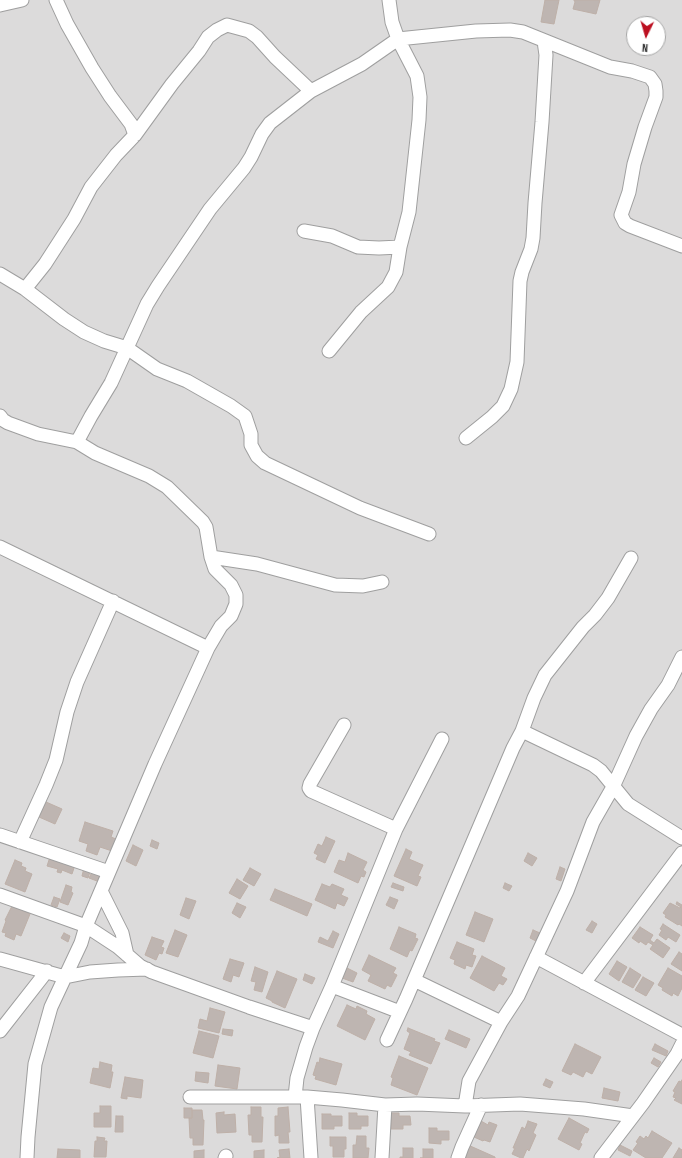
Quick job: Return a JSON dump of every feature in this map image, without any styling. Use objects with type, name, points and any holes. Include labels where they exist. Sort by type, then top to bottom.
[{"type":"street","points":[[0,5],[22,0]]},
{"type":"street","points":[[56,0],[67,24],[92,68],[110,96],[131,124],[135,135]]},
{"type":"street","points":[[329,351],[361,312],[388,287],[396,272],[400,247],[409,212],[419,120],[420,96],[417,76],[398,39],[392,22],[389,0]]},
{"type":"street","points":[[25,289],[44,264],[74,219],[92,187],[116,155],[135,135],[208,37],[217,30],[227,26],[249,31],[257,37],[275,57],[311,91]]},
{"type":"street","points":[[78,442],[91,416],[111,383],[158,286],[210,209],[244,168],[262,134],[270,123],[311,91],[362,64],[398,39],[476,31],[504,30],[523,32],[610,67],[643,74],[650,77],[653,80],[656,98],[645,127],[634,164],[629,192],[621,215],[625,223],[630,226],[682,246]]},
{"type":"street","points":[[466,438],[503,406],[511,389],[517,362],[520,281],[531,249],[533,238],[546,55],[544,41]]},
{"type":"street","points":[[304,231],[332,236],[358,247],[400,247]]},
{"type":"street","points":[[0,274],[25,289],[64,319],[84,332],[104,341],[127,348],[158,368],[231,406],[245,416],[252,434],[251,444],[257,456],[265,463],[360,508],[428,534]]},
{"type":"street","points":[[0,416],[8,423],[31,432],[78,442],[95,453],[149,476],[166,487],[203,522],[206,527],[211,557],[215,569],[231,585],[236,595],[236,604],[231,616],[221,626],[208,648],[155,764],[86,926],[81,943],[51,1008],[35,1064],[27,1158]]},
{"type":"street","points":[[0,546],[208,648]]},
{"type":"street","points":[[211,557],[257,564],[335,585],[363,586],[382,582]]},
{"type":"street","points":[[387,1040],[545,675],[608,598],[631,558]]},
{"type":"street","points":[[20,842],[56,760],[66,712],[77,682],[113,601]]},
{"type":"street","points":[[465,1106],[469,1081],[500,1022],[518,996],[567,891],[593,822],[613,787],[636,736],[651,709],[668,685],[682,657]]},
{"type":"street","points":[[344,725],[309,788],[311,791],[396,829]]},
{"type":"street","points":[[522,731],[592,765],[601,771],[628,804],[682,838]]},
{"type":"street","points":[[311,1158],[301,1097],[299,1072],[313,1028],[332,986],[396,829],[442,739]]},
{"type":"street","points":[[0,835],[109,872]]},
{"type":"street","points":[[584,983],[682,853]]},
{"type":"street","points":[[101,891],[122,933],[127,955]]},
{"type":"street","points":[[0,895],[86,926],[118,947],[147,970],[249,1007],[313,1028]]},
{"type":"street","points":[[536,957],[682,1035]]},
{"type":"street","points":[[0,959],[65,977],[104,971],[147,970]]},
{"type":"street","points":[[0,1031],[47,971]]},
{"type":"street","points":[[414,980],[500,1022]]},
{"type":"street","points":[[332,986],[400,1012]]},
{"type":"street","points":[[601,1158],[680,1052]]},
{"type":"street","points":[[190,1097],[301,1097],[385,1105],[418,1104],[465,1106],[520,1104],[584,1109],[633,1116]]},
{"type":"street","points":[[382,1158],[385,1105]]},
{"type":"street","points":[[458,1158],[481,1105]]},
{"type":"shaded area","points":[[0,0],[682,0],[682,1158],[0,1158]]},
{"type":"building","points":[[545,0],[559,0],[554,24],[541,22]]},
{"type":"building","points":[[574,0],[600,0],[596,14],[573,9],[575,2]]},
{"type":"building","points":[[46,802],[62,809],[55,824],[39,817]]},
{"type":"building","points":[[85,822],[113,831],[111,837],[116,839],[112,851],[100,847],[97,855],[86,851],[88,844],[79,841]]},
{"type":"building","points":[[326,837],[335,841],[325,863],[316,859],[318,855],[314,853],[318,844],[322,846]]},
{"type":"building","points":[[152,840],[159,843],[157,849],[150,846]]},
{"type":"building","points":[[133,845],[143,850],[136,866],[126,861]]},
{"type":"building","points":[[406,849],[412,852],[409,859],[423,865],[418,876],[421,877],[417,886],[394,876]]},
{"type":"building","points":[[348,853],[367,862],[363,870],[366,872],[364,877],[361,876],[358,883],[334,872],[339,860],[345,862]]},
{"type":"building","points":[[528,853],[537,858],[532,866],[524,861]]},
{"type":"building","points":[[50,857],[75,865],[72,874],[62,870],[61,873],[57,872],[58,869],[47,866]]},
{"type":"building","points":[[15,860],[22,863],[21,866],[26,868],[25,871],[32,874],[25,892],[5,884]]},
{"type":"building","points":[[560,867],[565,869],[561,881],[556,879]]},
{"type":"building","points":[[84,868],[91,869],[88,878],[82,876]]},
{"type":"building","points":[[250,868],[261,874],[254,886],[243,880]]},
{"type":"building","points":[[93,870],[101,873],[97,881],[89,878]]},
{"type":"building","points":[[237,879],[248,886],[240,899],[229,893]]},
{"type":"building","points":[[393,883],[404,887],[403,891],[391,887]]},
{"type":"building","points":[[505,883],[512,886],[509,891],[503,888]]},
{"type":"building","points":[[322,884],[330,887],[332,884],[344,889],[341,895],[348,898],[344,906],[337,903],[335,909],[315,900]]},
{"type":"building","points":[[66,885],[72,887],[71,892],[73,893],[68,905],[60,902]]},
{"type":"building","points":[[275,889],[312,904],[307,916],[270,900]]},
{"type":"building","points":[[54,897],[60,899],[57,907],[51,905]]},
{"type":"building","points":[[390,897],[398,900],[394,909],[386,905]]},
{"type":"building","points":[[186,898],[196,901],[189,919],[180,915]]},
{"type":"building","points":[[677,902],[682,905],[682,926],[665,917],[666,915],[663,913],[670,903],[680,908],[681,907],[676,904]]},
{"type":"building","points":[[237,903],[246,907],[240,918],[232,913]]},
{"type":"building","points":[[12,906],[30,914],[21,936],[16,934],[14,940],[5,936],[6,933],[2,932],[6,921],[5,920]]},
{"type":"building","points":[[475,912],[493,919],[484,942],[466,935]]},
{"type":"building","points":[[592,921],[597,924],[592,933],[586,930]]},
{"type":"building","points":[[663,924],[680,935],[676,942],[668,937],[666,940],[659,935]]},
{"type":"building","points":[[399,927],[416,934],[415,938],[418,939],[407,957],[390,949]]},
{"type":"building","points":[[640,927],[653,935],[650,940],[654,943],[657,939],[670,948],[663,958],[650,949],[653,945],[648,942],[646,945],[640,941],[639,943],[632,938]]},
{"type":"building","points":[[175,930],[187,935],[178,957],[166,953]]},
{"type":"building","points":[[533,930],[540,933],[536,941],[530,938]]},
{"type":"building","points":[[333,931],[339,934],[333,948],[318,942],[320,937],[328,941]]},
{"type":"building","points":[[64,933],[70,936],[68,942],[61,938]]},
{"type":"building","points":[[152,937],[164,941],[161,947],[164,948],[162,954],[159,953],[156,960],[145,955]]},
{"type":"building","points":[[457,942],[474,949],[472,955],[476,956],[472,967],[466,965],[465,969],[454,964],[455,960],[450,958]]},
{"type":"building","points":[[679,952],[682,954],[682,971],[671,964]]},
{"type":"building","points":[[369,955],[396,968],[393,973],[397,975],[391,987],[387,985],[385,989],[368,981],[371,975],[362,970]]},
{"type":"building","points":[[482,956],[505,968],[501,976],[507,979],[503,985],[499,983],[494,991],[470,978]]},
{"type":"building","points":[[230,959],[244,963],[239,977],[233,975],[231,982],[223,979]]},
{"type":"building","points":[[617,961],[627,967],[619,981],[609,974]]},
{"type":"building","points":[[255,967],[268,972],[262,992],[254,990],[256,982],[251,981]]},
{"type":"building","points":[[347,968],[357,973],[353,982],[342,978]]},
{"type":"building","points":[[630,968],[641,975],[633,988],[622,982]]},
{"type":"building","points":[[668,968],[682,976],[682,988],[678,996],[673,993],[672,996],[662,990],[663,988],[658,985]]},
{"type":"building","points":[[277,971],[297,979],[285,1008],[266,998]]},
{"type":"building","points":[[305,974],[315,978],[312,984],[303,980]]},
{"type":"building","points":[[643,977],[654,983],[646,996],[635,990]]},
{"type":"building","points":[[347,1005],[356,1009],[357,1006],[367,1011],[366,1014],[375,1019],[365,1040],[337,1026]]},
{"type":"building","points":[[210,1008],[225,1012],[219,1033],[198,1028],[200,1019],[207,1021]]},
{"type":"building","points":[[408,1028],[435,1039],[434,1041],[440,1043],[431,1064],[409,1055],[411,1052],[404,1049],[410,1033],[407,1031]]},
{"type":"building","points":[[223,1029],[233,1030],[232,1036],[222,1034]]},
{"type":"building","points":[[449,1030],[470,1039],[466,1048],[445,1039]]},
{"type":"building","points":[[199,1031],[219,1036],[213,1058],[193,1053]]},
{"type":"building","points":[[575,1044],[601,1057],[592,1074],[586,1071],[583,1077],[573,1072],[571,1075],[562,1071]]},
{"type":"building","points":[[655,1044],[668,1051],[666,1056],[652,1050]]},
{"type":"building","points":[[399,1056],[428,1068],[417,1095],[391,1085],[393,1078],[391,1077]]},
{"type":"building","points":[[320,1058],[342,1064],[336,1085],[315,1079],[316,1076],[313,1075],[317,1062],[319,1063]]},
{"type":"building","points":[[654,1058],[661,1062],[658,1067],[651,1063]]},
{"type":"building","points":[[100,1062],[112,1065],[111,1072],[113,1072],[110,1088],[90,1083],[93,1068],[99,1069]]},
{"type":"building","points":[[218,1065],[240,1068],[237,1089],[215,1086]]},
{"type":"building","points":[[196,1072],[209,1073],[208,1083],[195,1081]]},
{"type":"building","points":[[125,1077],[143,1080],[141,1098],[127,1096],[127,1099],[121,1098]]},
{"type":"building","points":[[546,1079],[553,1082],[550,1088],[543,1085]]},
{"type":"building","points":[[682,1080],[682,1104],[674,1100],[676,1098],[673,1097],[675,1092],[673,1091],[679,1081],[681,1082]]},
{"type":"building","points":[[604,1088],[620,1092],[618,1101],[602,1098]]},
{"type":"building","points":[[100,1106],[111,1106],[111,1127],[94,1127],[94,1113],[100,1113]]},
{"type":"building","points":[[251,1107],[261,1107],[261,1117],[263,1117],[262,1142],[252,1142],[252,1135],[249,1135],[248,1115],[251,1115]]},
{"type":"building","points":[[288,1107],[290,1132],[288,1132],[289,1143],[279,1143],[279,1135],[275,1136],[275,1116],[278,1116],[278,1108]]},
{"type":"building","points":[[184,1108],[192,1108],[192,1118],[184,1118]]},
{"type":"building","points":[[192,1110],[202,1110],[204,1120],[203,1145],[193,1145],[193,1138],[190,1138],[189,1118],[192,1118]]},
{"type":"building","points":[[224,1112],[224,1115],[235,1114],[236,1132],[217,1133],[216,1113]]},
{"type":"building","points":[[349,1113],[357,1113],[357,1116],[368,1116],[368,1126],[361,1126],[361,1129],[349,1129]]},
{"type":"building","points":[[391,1113],[399,1113],[399,1116],[410,1116],[411,1125],[403,1125],[403,1129],[391,1129]]},
{"type":"building","points":[[322,1114],[342,1116],[342,1126],[334,1126],[334,1129],[322,1129]]},
{"type":"building","points":[[116,1116],[123,1116],[123,1132],[115,1132]]},
{"type":"building","points":[[569,1118],[589,1129],[587,1133],[585,1132],[580,1143],[582,1144],[579,1150],[558,1139]]},
{"type":"building","points":[[481,1121],[488,1125],[489,1122],[497,1125],[490,1142],[474,1137]]},
{"type":"building","points":[[528,1121],[537,1124],[533,1133],[536,1135],[529,1151],[527,1149],[523,1158],[521,1158],[512,1154],[515,1148],[513,1148],[522,1127],[525,1129]]},
{"type":"building","points":[[429,1128],[437,1128],[437,1131],[449,1131],[449,1140],[441,1140],[441,1144],[429,1143]]},
{"type":"building","points":[[652,1131],[672,1143],[662,1158],[646,1158],[633,1150],[638,1143],[636,1142],[640,1136],[644,1139],[646,1136],[648,1138]]},
{"type":"building","points":[[357,1136],[366,1136],[366,1148],[369,1148],[368,1158],[353,1158],[353,1145],[356,1145]]},
{"type":"building","points":[[97,1137],[105,1138],[104,1141],[107,1141],[106,1157],[94,1157],[95,1141],[97,1141]]},
{"type":"building","points":[[330,1137],[346,1137],[344,1157],[333,1157],[333,1146],[330,1146]]},
{"type":"building","points":[[468,1145],[495,1157],[495,1158],[462,1158]]},
{"type":"building","points":[[620,1145],[632,1151],[630,1156],[618,1150]]},
{"type":"building","points":[[403,1148],[413,1148],[413,1158],[400,1158],[403,1157]]},
{"type":"building","points":[[679,1148],[682,1150],[682,1158],[673,1158]]},
{"type":"building","points":[[58,1149],[80,1150],[80,1158],[57,1158]]},
{"type":"building","points":[[289,1149],[290,1158],[277,1158],[280,1157],[279,1150]]},
{"type":"building","points":[[423,1149],[433,1149],[433,1158],[423,1158]]},
{"type":"building","points":[[204,1150],[204,1158],[194,1158],[194,1151]]},
{"type":"building","points":[[264,1150],[264,1158],[254,1158],[254,1151]]}]
